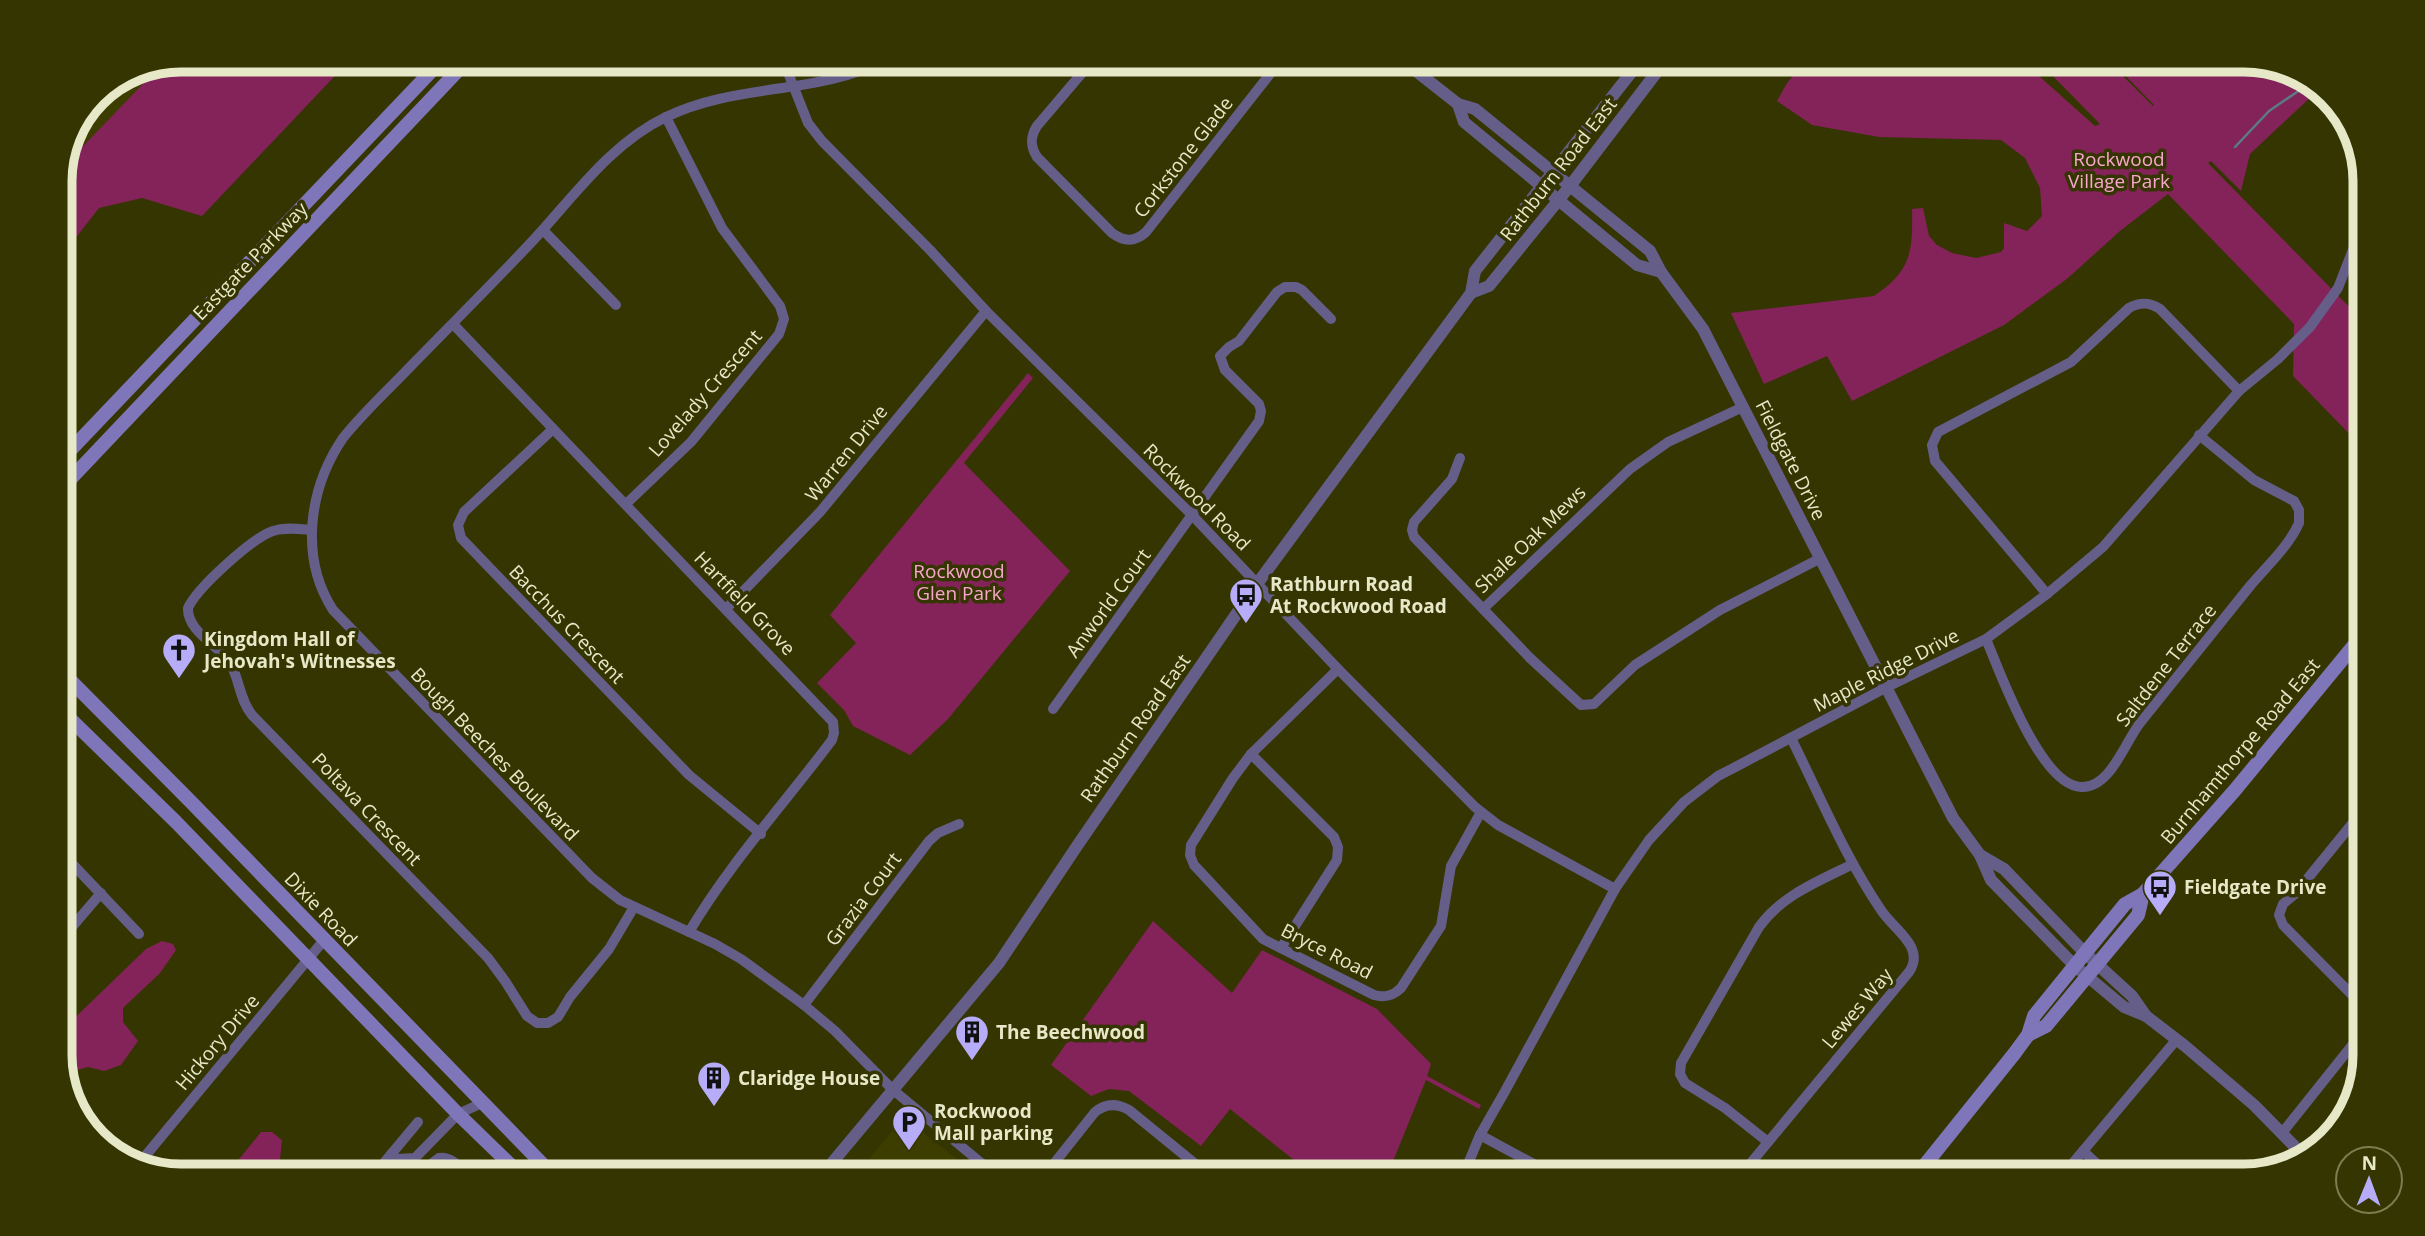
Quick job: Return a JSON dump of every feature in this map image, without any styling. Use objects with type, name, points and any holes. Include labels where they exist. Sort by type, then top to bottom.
[{"type":"main road","name":"Eastgate Parkway","points":[[72,448],[431,72]]},
{"type":"main road","name":"Eastgate Parkway","points":[[72,477],[457,72]]},
{"type":"main road","name":"Burnhamthorpe Road East","points":[[1926,1164],[2028,1035],[2034,1016],[2125,904],[2143,894],[2235,790],[2353,647]]},
{"type":"main road","name":"Dixie Road","points":[[72,682],[541,1164]]},
{"type":"main road","points":[[72,721],[176,822],[309,960],[454,1119],[507,1164]]},
{"type":"main road","name":"Burnhamthorpe Road East","points":[[2028,1035],[2046,1026],[2138,915],[2143,894]]},
{"type":"street","name":"Rockwood Road","points":[[787,72],[808,122],[822,141],[930,250],[986,312],[1192,515],[1338,669],[1480,812],[1498,825],[1615,889]]},
{"type":"street","name":"Bough Beeches Boulevard","points":[[856,72],[793,87],[706,101],[646,127],[618,149],[343,438],[322,479],[311,530],[319,584],[333,610],[582,869],[606,890],[634,907],[741,959],[804,1005],[859,1054],[892,1089],[981,1164]]},
{"type":"street","name":"Corkstone Glade","points":[[1083,72],[1037,126],[1032,136],[1032,147],[1037,157],[1112,233],[1128,240],[1140,238],[1146,232],[1272,72]]},
{"type":"street","name":"Fieldgate Drive","points":[[1417,72],[1458,104],[1475,109],[1650,251],[1661,272],[1703,330],[1953,818],[1980,855],[1991,880],[2074,966],[2124,1007],[2146,1016],[2177,1039],[2254,1105],[2299,1150]]},
{"type":"street","name":"Rathburn Road East","points":[[831,1164],[999,963],[1257,584],[1471,293],[1475,271],[1631,72]]},
{"type":"street","name":"Rathburn Road East","points":[[1471,293],[1489,286],[1657,72]]},
{"type":"street","name":"Fieldgate Drive","points":[[1458,104],[1464,121],[1637,265],[1661,272]]},
{"type":"street","name":"Lovelady Crescent","points":[[626,504],[691,442],[781,332],[784,321],[780,306],[717,221],[666,117]]},
{"type":"street","points":[[543,230],[616,305]]},
{"type":"street","name":"Maple Ridge Drive","points":[[1468,1164],[1480,1135],[1615,889],[1649,840],[1684,802],[1718,776],[1887,687],[1986,639],[2047,594],[2103,547],[2239,391],[2278,359],[2310,327],[2337,288],[2353,256]]},
{"type":"street","name":"Anworld Court","points":[[1052,709],[1258,424],[1262,414],[1257,402],[1225,370],[1220,356],[1228,347],[1239,341],[1277,292],[1285,287],[1302,290],[1331,319]]},
{"type":"street","points":[[2047,594],[1942,472],[1932,451],[1932,442],[1938,432],[2071,362],[2129,308],[2141,303],[2160,309],[2239,391]]},
{"type":"street","name":"Warren Drive","points":[[726,609],[820,512],[986,312]]},
{"type":"street","name":"Hartfield Grove","points":[[453,324],[829,716],[834,726],[832,740],[761,834],[719,884],[689,932]]},
{"type":"street","name":"Shale Oak Mews","points":[[1743,407],[1668,442],[1630,469],[1483,609],[1575,702],[1591,706],[1619,678],[1651,653],[1720,610],[1819,559]]},
{"type":"street","name":"Bacchus Crescent","points":[[553,429],[464,512],[458,525],[461,538],[689,775],[761,834]]},
{"type":"street","name":"Saltdene Terrace","points":[[1986,639],[2027,734],[2050,767],[2067,783],[2081,788],[2096,783],[2113,767],[2136,728],[2299,523],[2299,510],[2294,501],[2254,480],[2199,435]]},
{"type":"street","points":[[1460,458],[1452,479],[1415,520],[1412,530],[1416,539],[1483,609]]},
{"type":"street","name":"Poltava Crescent","points":[[311,530],[274,531],[256,539],[199,593],[188,608],[190,622],[231,665],[241,698],[252,715],[488,958],[524,1013],[534,1022],[548,1023],[558,1017],[570,997],[609,949],[634,907]]},
{"type":"street","name":"Bryce Road","points":[[1338,669],[1251,754],[1194,840],[1190,856],[1194,865],[1259,935],[1374,995],[1385,996],[1397,992],[1441,926],[1451,866],[1480,812]]},
{"type":"street","name":"Lewes Way","points":[[1750,1164],[1911,970],[1914,962],[1913,948],[1881,911],[1853,864],[1791,738]]},
{"type":"street","points":[[1251,754],[1334,837],[1339,847],[1337,860],[1281,948]]},
{"type":"street","points":[[2353,823],[2295,894],[2283,904],[2279,915],[2283,925],[2353,996]]},
{"type":"street","name":"Grazia Court","points":[[804,1005],[929,841],[938,833],[959,824]]},
{"type":"street","name":"Fieldgate Drive","points":[[1980,855],[2004,869],[2085,953],[2133,996],[2146,1016]]},
{"type":"street","points":[[72,863],[139,934]]},
{"type":"street","points":[[1768,1142],[1725,1108],[1689,1086],[1682,1079],[1681,1063],[1768,914],[1794,894],[1853,864]]},
{"type":"street","points":[[72,927],[101,893]]},
{"type":"street","name":"Hickory Drive","points":[[144,1157],[324,940]]},
{"type":"street","points":[[2072,1164],[2177,1039]]},
{"type":"street","points":[[2282,1133],[2353,1045]]},
{"type":"street","points":[[391,1154],[397,1159],[415,1158],[454,1119],[482,1103]]},
{"type":"street","points":[[1054,1164],[1095,1112],[1102,1107],[1113,1105],[1129,1110],[1194,1164]]},
{"type":"street","points":[[383,1164],[418,1122]]},
{"type":"street","points":[[1480,1135],[1532,1164]]},
{"type":"street","points":[[2083,1150],[2097,1164]]},
{"type":"street","points":[[432,1164],[444,1157],[456,1164]]},
{"type":"shaded area","points":[[150,77],[75,155],[94,114],[126,86]]},
{"type":"shaded area","points":[[916,1127],[963,1164],[865,1164],[894,1129]]},
{"type":"green space","points":[[181,72],[339,72],[202,216],[142,198],[99,208],[72,243],[72,174],[75,155],[150,77]]},
{"type":"green space","name":"Rockwood Village Park","points":[[1796,72],[2034,72],[2095,126],[2100,124],[2049,72],[2119,72],[2153,106],[2122,72],[2258,73],[2272,75],[2305,90],[2312,96],[2250,154],[2241,191],[2211,161],[2208,163],[2353,311],[2353,438],[2293,376],[2294,324],[2168,194],[2120,231],[2068,278],[2004,325],[1852,401],[1827,356],[1764,384],[1731,313],[1874,296],[1903,269],[1912,237],[1912,209],[1923,208],[1929,236],[1937,245],[1952,253],[1976,258],[2001,252],[2004,248],[2004,223],[2027,231],[2042,216],[2040,188],[2025,158],[2001,140],[1879,137],[1812,125],[1777,101]]},
{"type":"green space","name":"Rockwood Glen Park","points":[[1028,373],[1033,378],[964,463],[1070,571],[948,719],[910,755],[853,726],[844,710],[817,683],[856,643],[830,615]]},
{"type":"green space","points":[[1153,921],[1232,993],[1262,950],[1377,1009],[1431,1064],[1427,1076],[1481,1105],[1479,1109],[1426,1080],[1392,1164],[1299,1164],[1230,1109],[1201,1146],[1129,1091],[1109,1089],[1091,1096],[1051,1065]]},
{"type":"green space","points":[[162,941],[173,944],[176,950],[160,973],[123,1008],[123,1022],[138,1041],[121,1065],[104,1071],[88,1067],[73,1071],[72,1020],[146,949]]},
{"type":"green space","points":[[261,1132],[272,1132],[282,1140],[280,1164],[232,1164]]},
{"type":"waterway","points":[[2235,147],[2269,111],[2302,88]]},
{"type":"place","name":"Rathburn Road At Rockwood Road","points":[[1246,625]]},
{"type":"place","name":"Kingdom Hall of Jehovah's Witnesses","points":[[179,680]]},
{"type":"place","name":"Fieldgate Drive","points":[[2160,917]]},
{"type":"place","name":"The Beechwood","points":[[972,1062]]},
{"type":"place","name":"Claridge House","points":[[714,1108]]},
{"type":"place","name":"Rockwood Mall parking","points":[[909,1152]]}]
